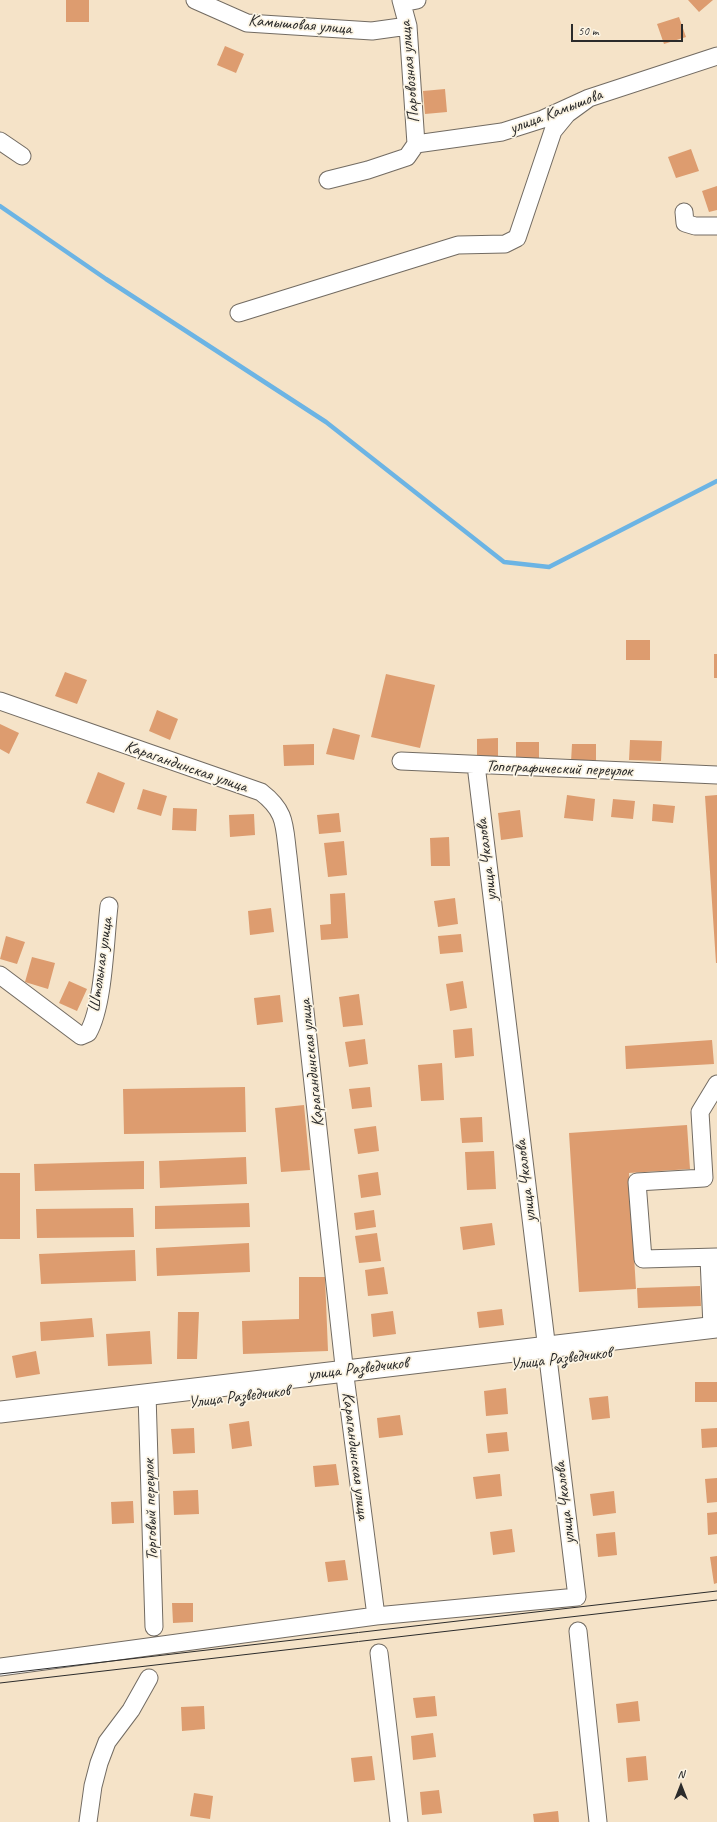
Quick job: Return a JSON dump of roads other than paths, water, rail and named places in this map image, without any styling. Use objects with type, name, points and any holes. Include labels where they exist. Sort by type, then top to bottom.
[{"type":"main road","name":"улица Разведчиков","points":[[0,1412],[148,1401],[715,1332]]},
{"type":"main road","points":[[0,1426],[148,1401]]},
{"type":"street","name":"Камышовая улица","points":[[195,0],[247,23],[372,31],[408,26]]},
{"type":"street","name":"Паровозная улица","points":[[407,1],[416,144]]},
{"type":"street","name":"улица Камышова","points":[[416,144],[502,132],[543,119],[588,98],[717,56]]},
{"type":"street","points":[[239,313],[458,245],[505,244],[517,238],[553,131],[567,114],[588,98]]},
{"type":"street","points":[[0,141],[22,156]]},
{"type":"street","points":[[328,180],[368,170],[407,157],[416,144]]},
{"type":"street","points":[[684,212],[685,223],[695,226],[717,226]]},
{"type":"street","name":"Карагандинская улица","points":[[0,701],[261,792],[274,802],[282,816],[288,856],[346,1378],[376,1616]]},
{"type":"street","name":"Топографический переулок","points":[[401,761],[717,775]]},
{"type":"street","name":"улица Чкалова","points":[[376,1616],[577,1597],[476,765]]},
{"type":"street","name":"Штольная улица","points":[[0,975],[80,1036],[88,1033],[92,1025],[100,991],[109,906]]},
{"type":"street","points":[[715,1332],[713,1258],[643,1258],[637,1182],[704,1178],[700,1112],[717,1084]]},
{"type":"street","name":"Торговый переулок","points":[[148,1401],[154,1627]]},
{"type":"street","points":[[0,1667],[376,1616]]},
{"type":"street","points":[[578,1631],[598,1822]]},
{"type":"street","points":[[379,1653],[400,1822]]},
{"type":"street","points":[[88,1822],[93,1786],[99,1763],[107,1742],[134,1705],[149,1678]]},
{"type":"waterway","points":[[0,206],[106,279],[326,422],[504,562],[549,567],[717,481]]},
{"type":"tram line","points":[[0,1674],[717,1591]]},
{"type":"tram line","points":[[0,1683],[717,1600]]}]
